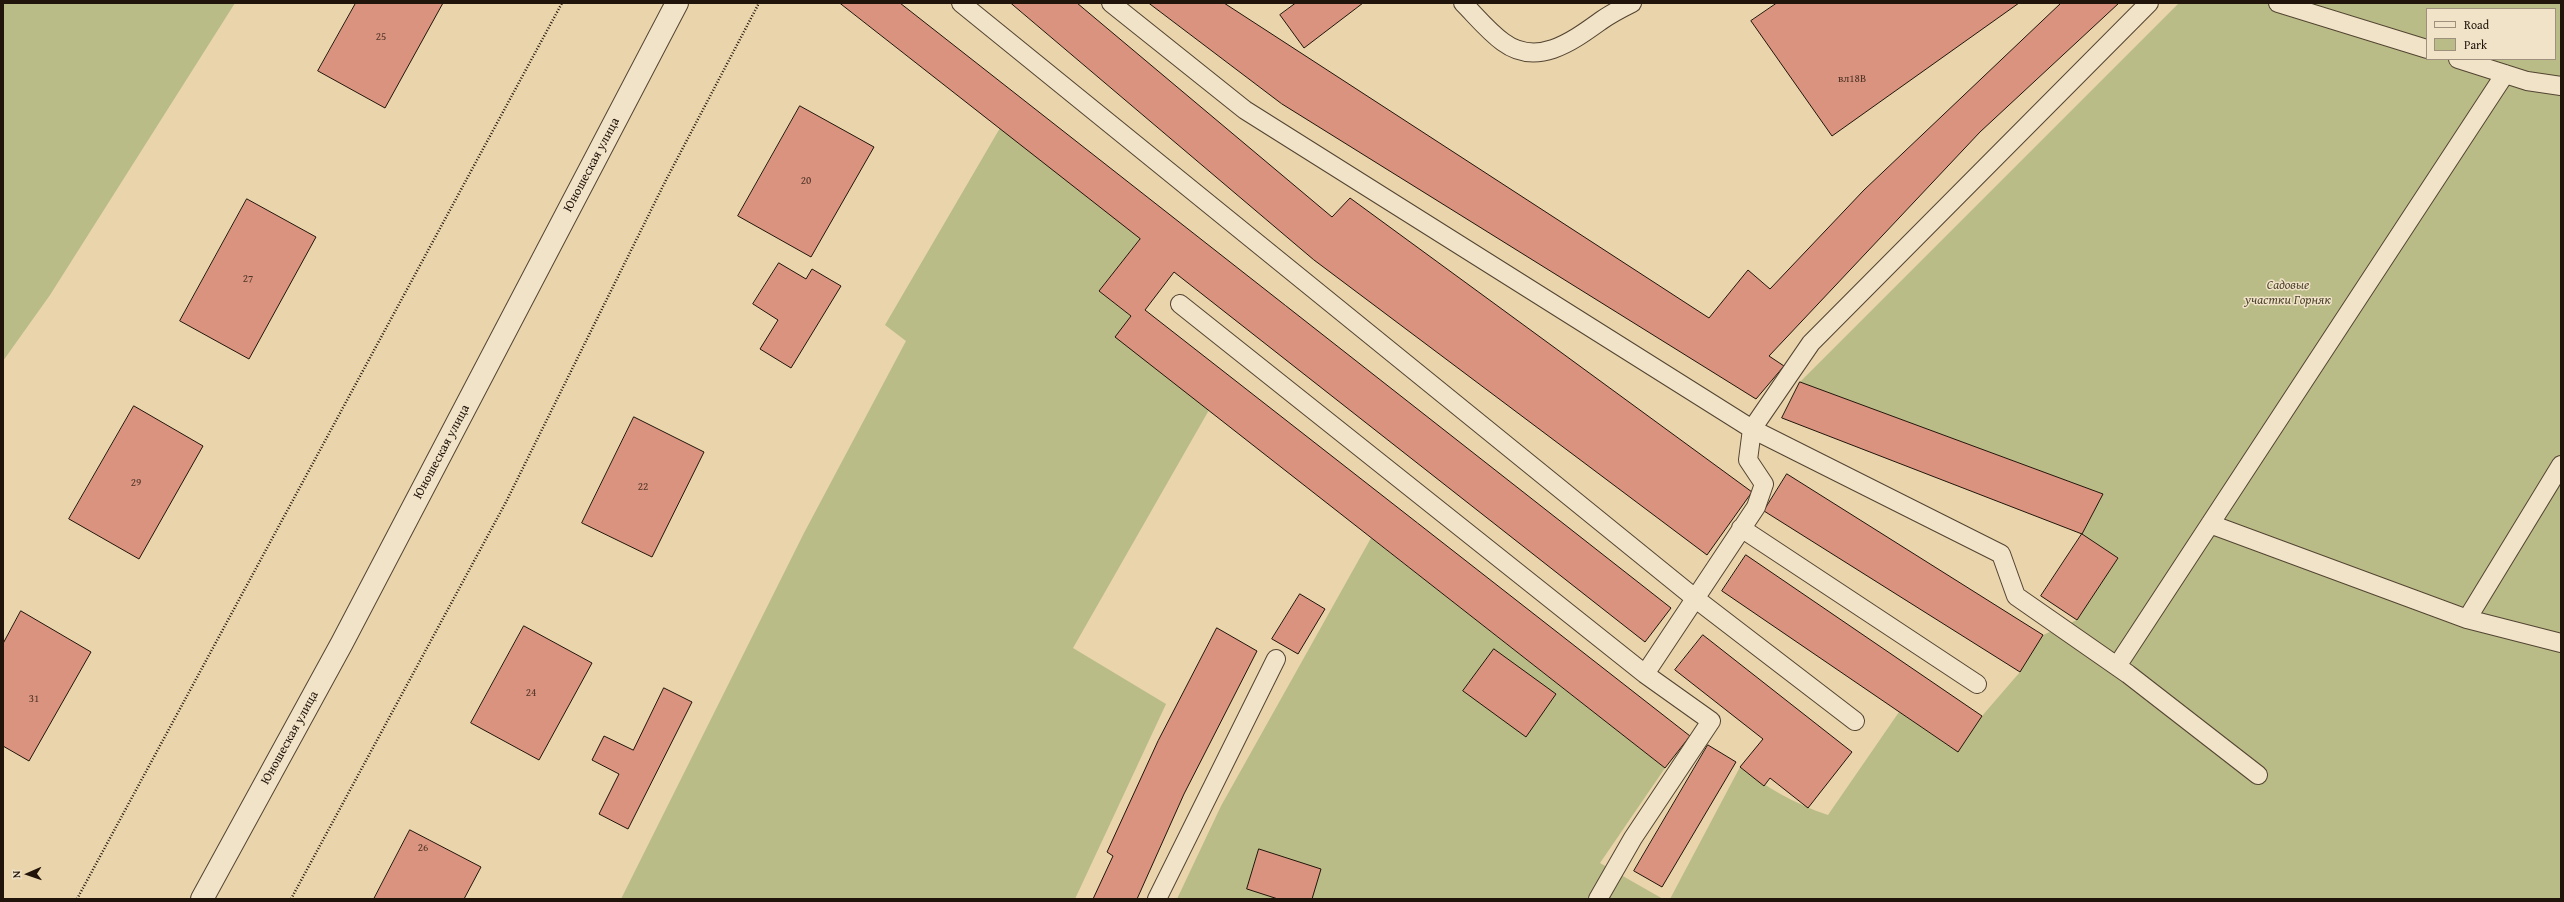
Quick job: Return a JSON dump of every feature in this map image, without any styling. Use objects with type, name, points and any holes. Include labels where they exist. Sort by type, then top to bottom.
[{"type":"street","name":"Юношеская улица","points":[[202,899],[342,643],[677,3]]},
{"type":"lane","points":[[961,3],[1696,598],[1855,721]]},
{"type":"lane","points":[[1111,3],[1245,110],[1752,429],[2001,554],[2016,596],[2117,666],[2258,775]]},
{"type":"lane","points":[[1463,3],[1504,43],[1519,50],[1540,52],[1554,50],[1570,43],[1604,19],[1632,3]]},
{"type":"lane","points":[[1645,674],[1756,506],[1764,484],[1748,460],[1752,429],[1811,343],[2149,3]]},
{"type":"lane","points":[[2278,3],[2426,49]]},
{"type":"lane","points":[[2461,60],[2527,81],[2561,86]]},
{"type":"lane","points":[[2117,666],[2505,74]]},
{"type":"lane","points":[[1180,304],[1645,674],[1711,721],[1633,838],[1598,899]]},
{"type":"lane","points":[[2467,619],[2561,465]]},
{"type":"lane","points":[[2210,524],[2467,619],[2561,643]]},
{"type":"lane","points":[[1741,528],[1977,684]]},
{"type":"lane","points":[[1157,899],[1276,659]]},
{"type":"path","points":[[77,899],[562,3]]},
{"type":"path","points":[[291,899],[506,502],[666,180],[759,3]]},
{"type":"green space","points":[[3,3],[235,3],[50,295],[3,361]]},
{"type":"green space","name":"Садовые участки Горняк","points":[[2179,3],[2561,3],[2561,899],[1670,899],[1740,767],[1760,782],[1782,795],[1804,806],[1828,815],[1899,712],[1958,752],[1982,716],[2020,672],[2043,635],[2077,620],[2118,558],[2082,534],[2103,494],[1800,382]]},
{"type":"green space","points":[[1000,128],[1140,239],[1099,291],[1131,316],[1209,410],[1073,648],[1166,704],[1075,899],[621,899],[804,533],[906,341],[885,325]]},
{"type":"green space","points":[[1371,538],[1665,768],[1600,863],[1663,899],[1177,899],[1221,806]]},
{"type":"building","points":[[356,3],[443,3],[385,108],[318,71]]},
{"type":"building","points":[[840,3],[900,3],[1671,608],[1645,642],[1174,272],[1145,310],[1690,736],[1665,768],[1115,337],[1131,316],[1099,291],[1140,239]]},
{"type":"building","points":[[1011,3],[1077,3],[1332,217],[1350,198],[1752,492],[1707,555],[1314,260]]},
{"type":"building","points":[[1149,3],[1224,3],[1709,318],[1748,270],[1770,289],[1864,190],[2061,3],[2119,3],[1980,132],[1769,356],[1784,366],[1756,399],[1282,104]]},
{"type":"building","points":[[1296,3],[1363,3],[1304,48],[1280,15]]},
{"type":"building","points":[[1777,3],[2019,3],[1832,136],[1751,21]]},
{"type":"building","points":[[800,106],[874,147],[811,257],[738,216]]},
{"type":"building","points":[[247,199],[316,237],[249,359],[180,321]]},
{"type":"building","points":[[779,263],[806,279],[812,269],[841,286],[791,368],[760,349],[778,320],[753,304]]},
{"type":"building","points":[[1800,382],[2103,494],[2082,534],[1782,418]]},
{"type":"building","points":[[134,406],[203,446],[139,559],[69,519]]},
{"type":"building","points":[[634,417],[704,452],[652,557],[582,523]]},
{"type":"building","points":[[1787,474],[2043,635],[2020,672],[1764,511]]},
{"type":"building","points":[[2082,534],[2118,558],[2077,620],[2041,596]]},
{"type":"building","points":[[1746,555],[1982,716],[1958,752],[1722,591]]},
{"type":"building","points":[[1300,594],[1325,609],[1298,654],[1272,639]]},
{"type":"building","points":[[21,611],[91,652],[29,761],[3,746],[3,644]]},
{"type":"building","points":[[524,626],[592,663],[539,760],[471,723]]},
{"type":"building","points":[[1217,628],[1257,651],[1184,794],[1137,899],[1093,899],[1113,856],[1107,852],[1158,741]]},
{"type":"building","points":[[1703,635],[1852,752],[1808,808],[1770,778],[1764,786],[1740,767],[1763,739],[1675,670]]},
{"type":"building","points":[[1494,649],[1556,694],[1526,737],[1463,691]]},
{"type":"building","points":[[664,688],[692,702],[628,829],[599,814],[619,774],[592,760],[604,736],[633,750]]},
{"type":"building","points":[[1708,745],[1736,762],[1662,887],[1634,871]]},
{"type":"building","points":[[410,830],[481,867],[464,899],[374,899]]},
{"type":"building","points":[[1259,849],[1321,869],[1312,899],[1278,899],[1247,889]]}]
